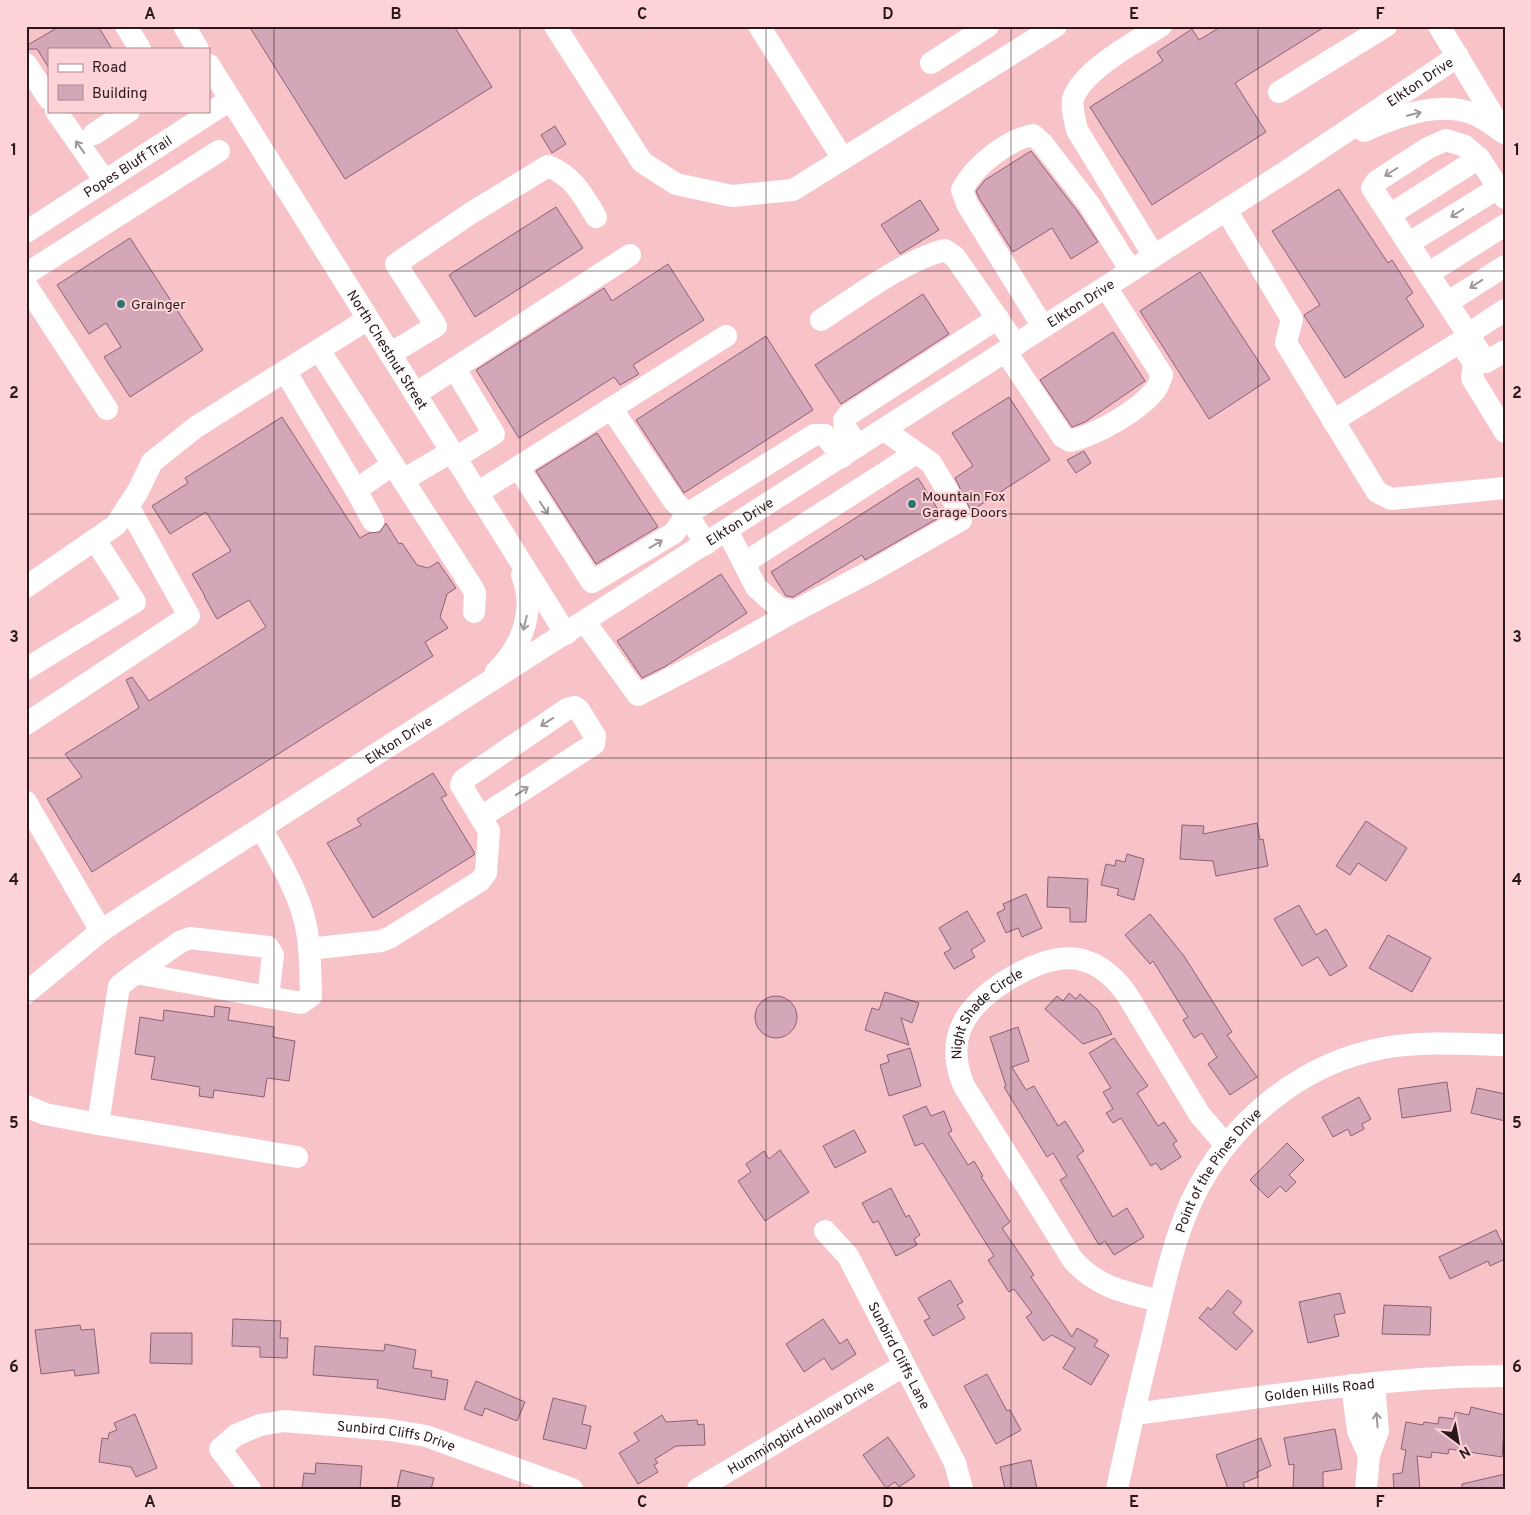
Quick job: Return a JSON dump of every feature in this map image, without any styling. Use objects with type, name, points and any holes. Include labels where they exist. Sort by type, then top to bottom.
[{"type":"street","points":[[126,26],[139,48]]},
{"type":"street","points":[[184,26],[197,48]]},
{"type":"street","points":[[554,26],[642,162],[676,184],[732,196],[793,190],[1056,26]]},
{"type":"street","points":[[759,26],[843,159]]},
{"type":"street","points":[[930,63],[988,26]]},
{"type":"street","points":[[1154,256],[1077,130],[1073,114],[1074,99],[1091,72],[1161,26]]},
{"type":"street","points":[[1280,92],[1386,26]]},
{"type":"street","points":[[1439,26],[1504,134]]},
{"type":"street","name":"Elkton Drive","points":[[26,993],[101,931],[1290,169],[1458,56]]},
{"type":"street","points":[[26,64],[48,97]]},
{"type":"street","name":"North Chestnut Street","points":[[210,67],[566,634]]},
{"type":"street","name":"Popes Bluff Trail","points":[[26,232],[230,100]]},
{"type":"street","points":[[1290,169],[1384,122],[1423,112],[1457,109],[1472,113],[1504,134]]},
{"type":"street","points":[[57,112],[100,184],[114,218]]},
{"type":"street","points":[[94,134],[127,112]]},
{"type":"street","points":[[1043,328],[967,204],[962,190],[967,180],[1003,147],[1020,137],[1033,135],[1042,143],[1089,204],[1131,271]]},
{"type":"street","points":[[1410,243],[1501,192],[1479,158],[1464,146],[1446,140],[1428,148],[1377,181],[1372,188],[1391,214],[1468,334],[1496,357]]},
{"type":"street","points":[[157,147],[178,177]]},
{"type":"street","points":[[26,274],[219,151]]},
{"type":"street","points":[[1391,214],[1479,158]]},
{"type":"street","points":[[390,354],[436,326],[396,264],[471,213],[548,166],[560,170],[576,183],[596,218]]},
{"type":"street","points":[[1226,210],[1292,319],[1286,343],[1377,492],[1391,499],[1505,488]]},
{"type":"street","points":[[1429,273],[1505,225]]},
{"type":"street","points":[[821,320],[879,282],[931,254],[945,250],[955,257],[998,318],[1011,348],[1063,437],[1070,441],[1108,427],[1158,388],[1162,375],[1106,287]]},
{"type":"street","points":[[415,394],[630,255]]},
{"type":"street","points":[[1448,302],[1505,266]]},
{"type":"street","points":[[26,285],[107,409]]},
{"type":"street","points":[[1468,334],[1505,310]]},
{"type":"street","points":[[850,451],[844,420],[848,415],[998,318]]},
{"type":"street","points":[[26,587],[116,525],[152,462],[196,427],[368,319]]},
{"type":"street","points":[[477,493],[726,336]]},
{"type":"street","points":[[1334,421],[1460,342],[1474,363],[1472,378],[1505,432]]},
{"type":"street","points":[[319,350],[472,587],[475,593],[474,612]]},
{"type":"street","points":[[356,490],[398,472],[453,455],[494,434],[455,369]]},
{"type":"street","points":[[285,371],[373,520]]},
{"type":"street","points":[[611,408],[674,501],[688,514],[706,544]]},
{"type":"street","points":[[585,622],[638,695],[877,568],[961,520],[954,502],[930,463],[884,430]]},
{"type":"street","points":[[518,467],[592,582],[674,533],[688,514],[814,434],[825,435],[850,451]]},
{"type":"street","points":[[744,563],[916,453]]},
{"type":"street","points":[[26,724],[189,616],[128,506]]},
{"type":"street","points":[[727,530],[756,587],[779,608],[795,611]]},
{"type":"street","points":[[26,669],[135,602],[95,540]]},
{"type":"street","points":[[474,693],[502,666],[520,639],[525,626],[527,590],[509,544]]},
{"type":"street","points":[[309,949],[381,941],[389,938],[480,881],[486,873],[490,838],[489,831],[461,785],[465,776],[572,707],[578,710],[595,736],[594,744],[481,817]]},
{"type":"street","points":[[26,802],[101,931]]},
{"type":"street","points":[[136,973],[301,1003],[311,996],[309,949],[303,912],[288,876],[261,828]]},
{"type":"street","points":[[98,1124],[119,986],[136,973],[180,942],[190,938],[268,947],[273,955],[268,997]]},
{"type":"street","name":"Night Shade Circle","points":[[1160,1301],[1106,1286],[1082,1271],[1073,1260],[964,1086],[956,1058],[961,1026],[980,999],[1031,966],[1061,957],[1091,963],[1111,976],[1126,993],[1200,1115],[1225,1144]]},
{"type":"street","name":"Point of the Pines Drive","points":[[1117,1489],[1133,1414],[1175,1245],[1192,1200],[1225,1144],[1266,1103],[1302,1078],[1342,1060],[1384,1048],[1450,1044],[1505,1045]]},
{"type":"street","points":[[26,1106],[45,1114],[98,1124],[297,1157]]},
{"type":"street","name":"Sunbird Cliffs Lane","points":[[824,1231],[848,1256],[955,1464],[962,1489]]},
{"type":"street","name":"Hummingbird Hollow Drive","points":[[698,1489],[903,1366]]},
{"type":"street","name":"Golden Hills Road","points":[[1133,1414],[1352,1385],[1446,1376],[1505,1376]]},
{"type":"street","points":[[1366,1489],[1369,1455],[1378,1431],[1374,1383]]},
{"type":"street","points":[[1352,1385],[1358,1431],[1369,1455]]},
{"type":"street","name":"Sunbird Cliffs Drive","points":[[250,1489],[220,1449],[236,1435],[260,1425],[284,1421],[390,1430],[426,1436],[572,1489]]},
{"type":"building","points":[[60,26],[98,26],[111,48],[48,48],[48,66],[37,49],[26,49],[26,46]]},
{"type":"building","points":[[249,26],[454,26],[492,87],[345,179]]},
{"type":"building","points":[[1222,26],[1326,26],[1235,83],[1266,132],[1152,205],[1090,107],[1163,61],[1157,52],[1192,29],[1199,40]]},
{"type":"building","points":[[555,126],[566,144],[552,153],[541,135]]},
{"type":"building","points":[[1031,151],[1078,212],[1098,242],[1071,259],[1052,228],[1013,252],[976,191],[985,180]]},
{"type":"building","points":[[1339,189],[1388,263],[1392,260],[1413,293],[1406,298],[1424,326],[1345,378],[1304,315],[1320,305],[1272,231]]},
{"type":"building","points":[[920,200],[939,230],[900,254],[881,225]]},
{"type":"building","points":[[556,207],[583,248],[475,317],[449,275]]},
{"type":"building","name":"Grainger","points":[[130,238],[203,350],[130,397],[104,357],[121,347],[106,323],[89,334],[57,285]]},
{"type":"building","points":[[668,264],[704,320],[633,365],[639,374],[620,385],[614,377],[519,438],[476,370],[604,288],[612,301]]},
{"type":"building","points":[[1200,272],[1270,379],[1209,419],[1140,311]]},
{"type":"building","points":[[923,294],[949,334],[841,404],[815,365]]},
{"type":"building","points":[[1113,332],[1145,381],[1085,422],[1072,427],[1040,380]]},
{"type":"building","points":[[766,336],[813,410],[684,493],[636,420]]},
{"type":"building","points":[[1009,397],[1050,460],[971,511],[955,478],[973,466],[952,433]]},
{"type":"building","points":[[282,417],[360,538],[369,533],[380,532],[386,523],[399,544],[402,543],[417,565],[428,568],[438,562],[456,588],[447,594],[440,617],[448,628],[425,642],[433,656],[92,872],[47,799],[82,777],[65,754],[139,708],[126,680],[132,677],[149,701],[266,627],[249,600],[217,619],[192,574],[231,551],[206,512],[170,534],[152,506],[188,483],[185,478]]},
{"type":"building","points":[[597,433],[658,527],[596,564],[536,471]]},
{"type":"building","points":[[1084,451],[1091,463],[1076,473],[1067,460]]},
{"type":"building","points":[[918,478],[942,516],[865,560],[862,555],[793,597],[786,596],[771,572]]},
{"type":"building","points":[[721,574],[747,613],[666,666],[642,678],[617,641]]},
{"type":"building","points":[[433,773],[447,795],[441,798],[474,852],[474,855],[373,918],[327,843],[361,825],[357,819]]},
{"type":"building","points":[[1366,821],[1407,848],[1386,881],[1358,863],[1350,875],[1336,866]]},
{"type":"building","points":[[1257,823],[1260,840],[1263,839],[1268,866],[1216,876],[1213,861],[1180,859],[1182,825],[1204,826],[1203,834]]},
{"type":"building","points":[[1127,854],[1144,859],[1134,900],[1117,895],[1119,889],[1101,885],[1106,864],[1115,866],[1116,860],[1125,862]]},
{"type":"building","points":[[1048,877],[1088,879],[1086,922],[1070,922],[1070,908],[1047,907]]},
{"type":"building","points":[[1026,894],[1042,928],[1022,937],[1018,928],[1006,933],[997,913],[1005,909],[1003,904]]},
{"type":"building","points":[[1299,905],[1316,935],[1326,929],[1347,966],[1330,976],[1318,957],[1302,966],[1274,919]]},
{"type":"building","points":[[967,911],[985,941],[971,950],[975,957],[954,969],[944,953],[951,949],[939,928]]},
{"type":"building","points":[[1150,914],[1184,956],[1232,1032],[1227,1035],[1257,1077],[1230,1095],[1208,1064],[1217,1057],[1202,1033],[1194,1038],[1183,1020],[1188,1017],[1153,961],[1150,964],[1125,935]]},
{"type":"building","points":[[1388,935],[1431,958],[1412,992],[1369,968]]},
{"type":"building","points":[[885,992],[919,1003],[912,1023],[901,1018],[909,1045],[865,1030],[872,1008],[879,1010]]},
{"type":"building","points":[[1069,993],[1076,999],[1080,994],[1098,1010],[1112,1034],[1083,1044],[1045,1009],[1057,996],[1063,1001]]},
{"type":"building","points":[[776,996],[791,1002],[797,1017],[791,1032],[776,1038],[761,1032],[755,1017],[761,1002]]},
{"type":"building","points":[[215,1006],[230,1008],[228,1020],[274,1027],[273,1037],[295,1041],[289,1081],[267,1078],[264,1097],[214,1090],[213,1098],[199,1096],[200,1087],[151,1079],[155,1057],[135,1054],[140,1017],[163,1021],[164,1010],[214,1017]]},
{"type":"building","points":[[1018,1027],[1029,1061],[1012,1067],[1026,1090],[1034,1086],[1058,1126],[1065,1121],[1084,1151],[1077,1156],[1113,1217],[1127,1208],[1144,1237],[1114,1255],[1105,1241],[1099,1245],[1060,1180],[1067,1176],[1053,1153],[1047,1157],[1004,1087],[1006,1086],[990,1037]]},
{"type":"building","points":[[1114,1038],[1148,1086],[1137,1093],[1158,1126],[1164,1122],[1177,1141],[1173,1144],[1181,1157],[1161,1170],[1156,1163],[1151,1166],[1121,1118],[1113,1123],[1106,1113],[1113,1109],[1103,1092],[1111,1088],[1089,1053]]},
{"type":"building","points":[[910,1048],[921,1086],[889,1096],[880,1065],[889,1062],[887,1055]]},
{"type":"building","points":[[1447,1082],[1451,1111],[1402,1118],[1398,1089]]},
{"type":"building","points":[[1477,1088],[1505,1094],[1505,1121],[1471,1113]]},
{"type":"building","points":[[1359,1097],[1371,1119],[1362,1124],[1364,1129],[1351,1136],[1348,1129],[1333,1137],[1322,1117]]},
{"type":"building","points":[[926,1106],[931,1116],[944,1111],[952,1131],[948,1133],[968,1165],[974,1161],[983,1176],[981,1177],[1010,1222],[1002,1228],[1034,1275],[1031,1277],[1072,1337],[1077,1328],[1098,1340],[1094,1346],[1109,1355],[1091,1385],[1063,1368],[1075,1348],[1052,1335],[1043,1341],[1026,1317],[1032,1313],[1014,1289],[1009,1292],[988,1260],[994,1256],[923,1143],[915,1146],[903,1116]]},
{"type":"building","points":[[854,1130],[866,1152],[835,1168],[823,1146]]},
{"type":"building","points":[[1287,1143],[1304,1160],[1289,1175],[1296,1182],[1286,1192],[1280,1186],[1268,1198],[1250,1180]]},
{"type":"building","points":[[780,1150],[809,1192],[765,1221],[738,1181],[751,1172],[746,1164],[764,1151],[769,1159]]},
{"type":"building","points":[[891,1188],[906,1217],[909,1215],[920,1235],[914,1239],[917,1245],[896,1256],[878,1221],[873,1223],[862,1203]]},
{"type":"building","points":[[1496,1230],[1505,1249],[1505,1259],[1490,1266],[1488,1261],[1450,1279],[1439,1257]]},
{"type":"building","points":[[950,1280],[963,1302],[957,1305],[965,1318],[933,1336],[924,1321],[930,1318],[918,1298]]},
{"type":"building","points":[[1228,1290],[1242,1302],[1233,1313],[1253,1331],[1236,1350],[1199,1318],[1208,1307],[1211,1310]]},
{"type":"building","points":[[1340,1293],[1345,1313],[1334,1315],[1339,1336],[1308,1343],[1299,1302]]},
{"type":"building","points":[[1384,1305],[1431,1307],[1430,1335],[1382,1334]]},
{"type":"building","points":[[233,1319],[281,1321],[280,1338],[288,1338],[287,1358],[260,1357],[260,1347],[232,1346]]},
{"type":"building","points":[[823,1319],[840,1344],[847,1339],[856,1354],[832,1370],[824,1358],[804,1372],[786,1344]]},
{"type":"building","points":[[80,1325],[81,1330],[94,1329],[99,1373],[75,1376],[74,1370],[41,1374],[35,1330]]},
{"type":"building","points":[[151,1333],[192,1333],[192,1364],[150,1363]]},
{"type":"building","points":[[385,1344],[416,1350],[413,1368],[432,1371],[431,1377],[448,1380],[445,1400],[377,1388],[378,1380],[313,1375],[315,1346],[384,1351]]},
{"type":"building","points":[[987,1374],[1007,1411],[1010,1410],[1021,1430],[996,1444],[964,1386]]},
{"type":"building","points":[[476,1381],[525,1402],[517,1421],[485,1408],[482,1416],[464,1409]]},
{"type":"building","points":[[553,1398],[586,1406],[582,1424],[591,1426],[586,1449],[543,1439]]},
{"type":"building","points":[[1471,1407],[1505,1415],[1502,1457],[1449,1449],[1448,1454],[1432,1452],[1431,1458],[1417,1456],[1420,1489],[1394,1489],[1393,1474],[1402,1473],[1406,1450],[1401,1449],[1406,1422],[1423,1425],[1424,1422],[1438,1424],[1439,1417],[1454,1419],[1455,1412],[1469,1415]]},
{"type":"building","points":[[135,1414],[157,1468],[136,1477],[131,1467],[99,1462],[102,1438],[108,1439],[109,1433],[117,1430],[114,1423]]},
{"type":"building","points":[[662,1415],[666,1422],[697,1420],[698,1425],[704,1424],[705,1445],[676,1446],[655,1459],[658,1463],[654,1465],[658,1472],[638,1484],[619,1453],[639,1441],[634,1433]]},
{"type":"building","points":[[1335,1429],[1342,1469],[1323,1472],[1323,1489],[1293,1489],[1294,1464],[1289,1465],[1284,1438]]},
{"type":"building","points":[[888,1437],[915,1476],[899,1487],[895,1482],[886,1488],[863,1455]]},
{"type":"building","points":[[1261,1438],[1271,1466],[1257,1472],[1258,1477],[1243,1483],[1245,1489],[1228,1489],[1216,1455]]},
{"type":"building","points":[[1031,1460],[1037,1489],[1005,1489],[1000,1467]]},
{"type":"building","points":[[316,1463],[362,1466],[360,1489],[302,1489],[304,1473],[315,1474]]},
{"type":"building","points":[[401,1470],[434,1478],[431,1489],[397,1489]]},
{"type":"building","points":[[1505,1474],[1505,1489],[1462,1489],[1462,1484]]},
{"type":"place","name":"Grainger","points":[[121,304]]},
{"type":"place","name":"Mountain Fox Garage Doors","points":[[912,504]]}]
